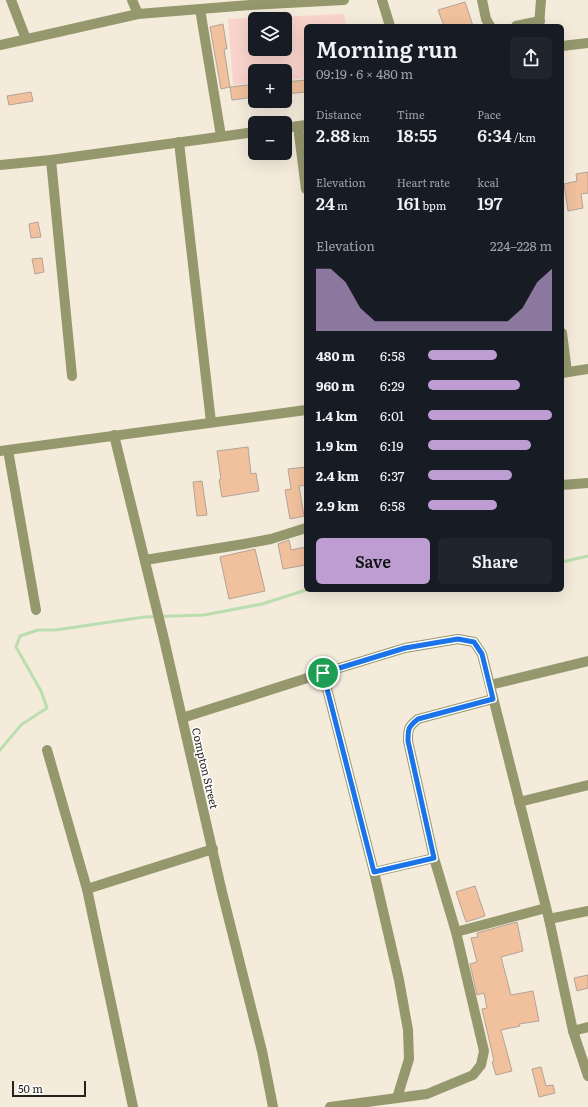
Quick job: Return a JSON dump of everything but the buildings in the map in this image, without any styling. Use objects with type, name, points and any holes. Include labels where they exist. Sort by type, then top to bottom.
[{"type":"street","points":[[11,0],[26,39]]},
{"type":"street","points":[[132,0],[138,14]]},
{"type":"street","points":[[0,45],[138,14],[249,3],[344,0]]},
{"type":"street","points":[[382,0],[389,24]]},
{"type":"street","points":[[482,0],[486,19],[489,24]]},
{"type":"street","points":[[539,24],[541,0]]},
{"type":"street","points":[[200,9],[221,136]]},
{"type":"street","points":[[564,46],[588,43]]},
{"type":"street","points":[[292,127],[302,125],[304,157]]},
{"type":"street","points":[[0,165],[51,160],[248,133]]},
{"type":"street","points":[[179,142],[211,422]]},
{"type":"street","points":[[51,160],[72,376]]},
{"type":"street","points":[[564,359],[565,372],[588,369]]},
{"type":"street","points":[[36,610],[4,450],[304,410]]},
{"type":"street","name":"Compton Street","points":[[114,435],[163,635],[222,892],[262,1051],[273,1107]]},
{"type":"street","points":[[564,486],[588,483]]},
{"type":"street","points":[[144,560],[244,544],[304,529]]},
{"type":"street","points":[[182,718],[405,648],[458,639],[474,642],[482,654],[549,919],[573,1031],[588,1076]]},
{"type":"street","points":[[490,685],[588,661]]},
{"type":"street","points":[[323,673],[374,872],[399,980],[408,1030],[409,1059],[398,1098]]},
{"type":"street","points":[[330,1107],[427,1094],[473,1075],[481,1065],[484,1051],[456,932],[434,858],[408,741],[408,730],[418,719],[493,699]]},
{"type":"street","points":[[47,750],[86,889],[133,1107]]},
{"type":"street","points":[[520,802],[588,785]]},
{"type":"street","points":[[86,889],[213,849]]},
{"type":"street","points":[[374,872],[434,858]]},
{"type":"street","points":[[456,932],[546,908]]},
{"type":"street","points":[[549,919],[588,911]]},
{"type":"street","points":[[573,1031],[588,1026]]},
{"type":"shaded area","points":[[344,14],[346,24],[304,24],[304,78],[292,79],[292,64],[248,64],[248,84],[233,85],[228,19],[248,18],[248,56],[292,56],[292,16]]},
{"type":"waterway","points":[[564,562],[588,556]]},
{"type":"waterway","points":[[0,750],[21,725],[47,708],[41,691],[16,647],[20,636],[38,630],[56,630],[144,617],[204,615],[262,604],[304,591]]},
{"type":"route","points":[[458,639],[474,642],[482,654],[493,699],[418,719],[408,730],[408,741],[434,858],[374,872],[323,673],[405,648],[458,639]]}]
